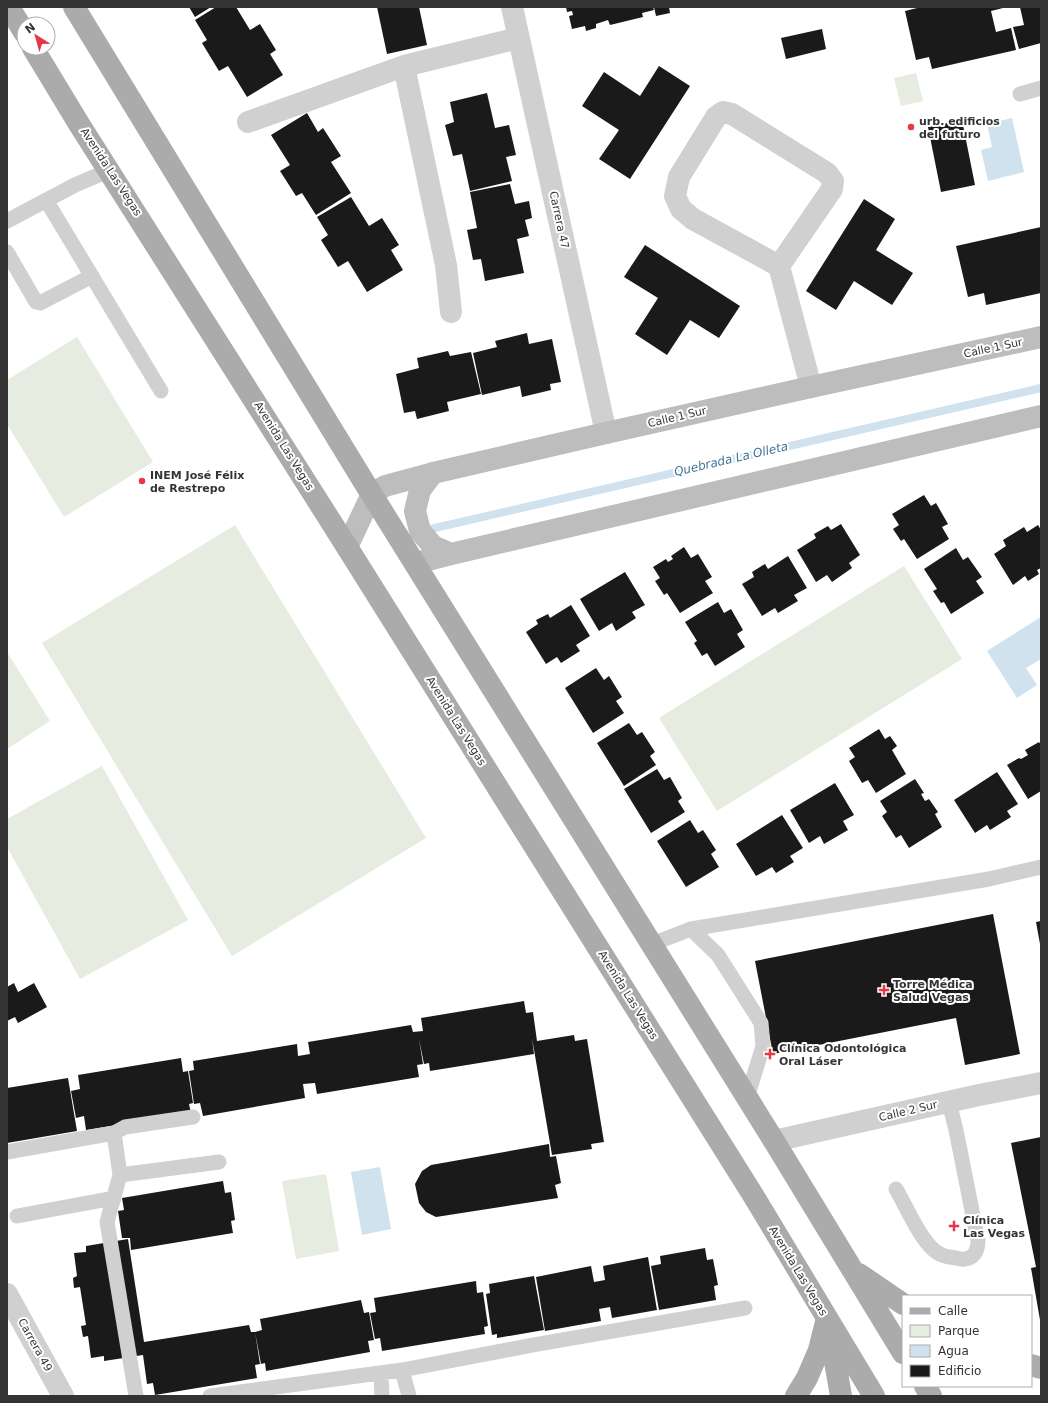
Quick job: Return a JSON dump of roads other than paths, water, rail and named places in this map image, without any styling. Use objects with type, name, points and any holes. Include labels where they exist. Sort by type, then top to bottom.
[{"type":"main road","points":[[8,7],[16,20]]},
{"type":"main road","points":[[74,7],[372,494],[774,1141],[902,1350]]},
{"type":"main road","name":"Avenida Las Vegas","points":[[38,56],[745,1182],[874,1396]]},
{"type":"main road","points":[[852,1268],[902,1303]]},
{"type":"main road","points":[[796,1396],[807,1378],[819,1350],[827,1318]]},
{"type":"main road","points":[[827,1318],[841,1396]]},
{"type":"main road","points":[[926,1387],[931,1396]]},
{"type":"street","name":"Carrera 47","points":[[512,7],[606,433]]},
{"type":"street","points":[[248,122],[404,66],[519,38]]},
{"type":"street","points":[[404,66],[446,265],[451,312]]},
{"type":"street","points":[[779,266],[832,189],[833,181],[827,173],[732,114],[723,112],[716,117],[679,177],[675,196],[681,209],[693,219],[779,266],[811,387]]},
{"type":"street","name":"Calle 1 Sur","points":[[372,494],[385,486],[433,473],[811,387],[1041,338]]},
{"type":"street","points":[[416,563],[1041,416]]},
{"type":"street","points":[[433,473],[420,490],[415,511],[420,531],[433,546],[451,554]]},
{"type":"street","points":[[347,547],[372,494]]},
{"type":"street","name":"Calle 2 Sur","points":[[774,1141],[1041,1083]]},
{"type":"street","name":"Carrera 49","points":[[7,1294],[63,1396]]},
{"type":"lane","points":[[1020,94],[1041,88]]},
{"type":"lane","points":[[7,221],[75,185],[110,170]]},
{"type":"lane","points":[[46,200],[161,391]]},
{"type":"lane","points":[[7,252],[36,302],[40,303],[92,276]]},
{"type":"lane","points":[[652,944],[691,929],[982,880],[1041,867]]},
{"type":"lane","points":[[717,924],[718,955]]},
{"type":"lane","points":[[691,929],[718,955],[761,1023],[763,1046],[747,1098]]},
{"type":"lane","points":[[896,1189],[924,1240],[931,1248],[938,1254],[946,1257],[965,1259],[973,1256],[978,1249],[978,1241],[949,1102]]},
{"type":"lane","points":[[7,1152],[114,1133],[125,1127],[193,1117]]},
{"type":"lane","points":[[114,1133],[120,1175],[107,1222],[136,1396]]},
{"type":"lane","points":[[120,1175],[218,1162]]},
{"type":"lane","points":[[17,1216],[114,1198]]},
{"type":"lane","points":[[210,1396],[402,1370],[533,1345],[745,1308]]},
{"type":"lane","points":[[402,1370],[409,1396]]},
{"type":"lane","points":[[381,1373],[382,1396]]},
{"type":"water","points":[[1012,118],[1024,172],[988,181],[981,150],[992,147],[987,124]]},
{"type":"water","points":[[1041,617],[1041,659],[1026,668],[1037,685],[1017,698],[987,651]]},
{"type":"water","points":[[380,1167],[391,1229],[362,1235],[351,1172]]},
{"type":"waterway","name":"Quebrada La Olleta","points":[[422,531],[1041,388]]},
{"type":"place","name":"urb. edificios del futuro","points":[[911,127]]},
{"type":"place","name":"INEM José Félix de Restrepo","points":[[142,481]]},
{"type":"place","name":"Torre Médica Salud Vegas","points":[[884,990]]},
{"type":"place","name":"Clínica Odontológica Oral Láser","points":[[770,1054]]},
{"type":"place","name":"Clínica Las Vegas","points":[[954,1226]]}]
